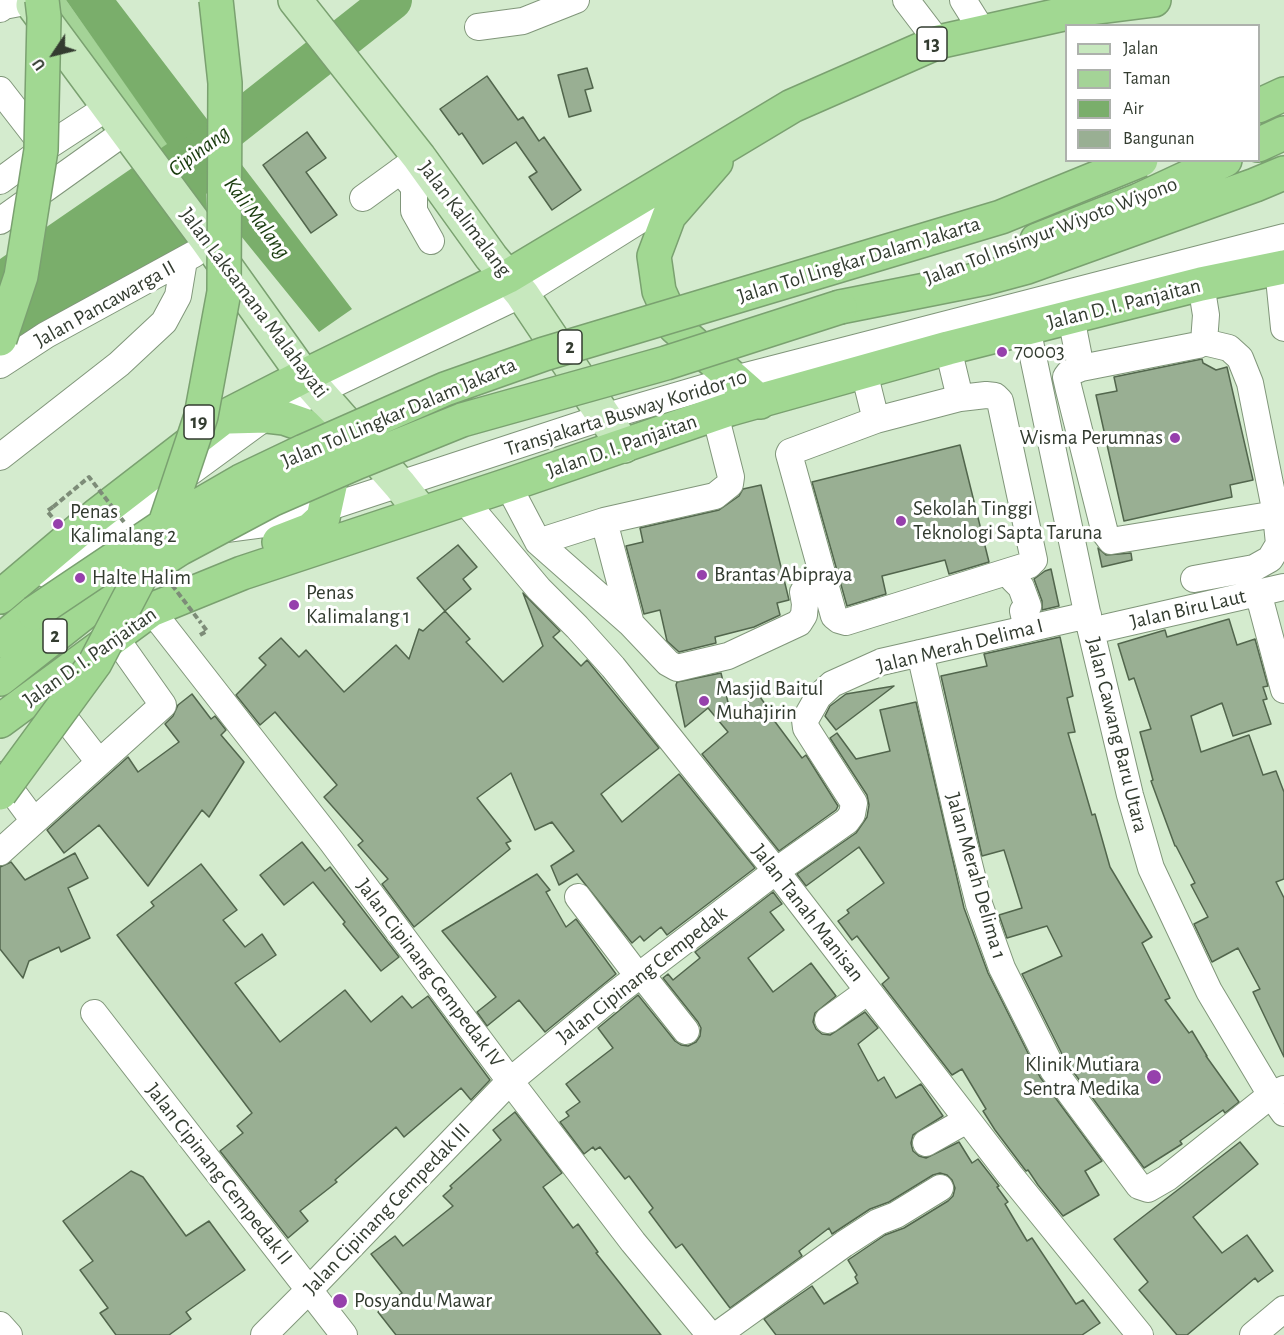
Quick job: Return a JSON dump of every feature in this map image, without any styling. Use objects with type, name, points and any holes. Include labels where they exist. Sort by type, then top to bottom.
[{"type":"highway","name":"19","points":[[0,793],[95,663],[160,539],[201,416],[224,292],[225,83],[216,0]]},
{"type":"highway","name":"13","points":[[737,139],[792,106],[938,42],[1091,8],[1149,0]]},
{"type":"highway","points":[[0,339],[21,276],[40,150],[44,17],[25,3]]},
{"type":"highway","points":[[1260,105],[1284,94]]},
{"type":"highway","points":[[1260,144],[1284,133]]},
{"type":"highway","points":[[0,597],[97,515],[224,417],[312,384],[515,285],[737,139]]},
{"type":"highway","points":[[737,139],[669,216],[654,256],[659,291],[675,327],[760,402]]},
{"type":"highway","name":"Jalan Tol Lingkar Dalam Jakarta","points":[[0,641],[34,614],[165,525],[241,481],[445,389],[544,354],[1001,217],[1136,162]]},
{"type":"highway","name":"Jalan Tol Insinyur Wiyoto Wiyono","points":[[840,307],[975,265],[1139,200],[1221,162]]},
{"type":"highway","points":[[840,307],[986,279],[1027,267],[1255,185],[1284,172]]},
{"type":"highway","name":"Jalan D. I. Panjaitan","points":[[0,721],[151,610],[242,573],[715,414],[948,348],[1201,284],[1282,258]]},
{"type":"highway","name":"Jalan Tol Lingkar Dalam Jakarta","points":[[0,679],[109,593],[179,549],[271,500],[357,462],[462,420],[666,363],[840,307]]},
{"type":"highway","points":[[0,704],[144,602],[193,577],[310,530],[322,518],[332,477],[322,443],[304,425],[284,418],[224,417]]},
{"type":"main road","name":"Jalan Kalimalang","points":[[297,2],[360,81],[410,164],[515,285],[624,446]]},
{"type":"main road","name":"Jalan Laksamana Malahayati","points":[[25,3],[125,129],[200,248],[422,513]]},
{"type":"street","points":[[478,27],[523,21],[576,0]]},
{"type":"street","points":[[906,0],[938,42]]},
{"type":"street","points":[[963,0],[982,32]]},
{"type":"street","points":[[0,90],[45,148]]},
{"type":"street","points":[[0,181],[45,148],[125,129]]},
{"type":"street","points":[[0,221],[125,129]]},
{"type":"street","points":[[363,198],[410,164],[414,188],[414,211],[431,241]]},
{"type":"street","points":[[0,457],[119,363],[164,322],[200,248]]},
{"type":"street","name":"Jalan Pancawarga II","points":[[0,365],[46,334],[200,248]]},
{"type":"street","points":[[1282,258],[1284,319]]},
{"type":"street","name":"Transjakarta Busway Koridor 10","points":[[0,661],[61,614],[172,546],[229,529],[287,521],[604,417],[734,380],[1282,258]]},
{"type":"street","points":[[1201,284],[1206,315],[1204,342]]},
{"type":"street","points":[[1071,317],[1081,368]]},
{"type":"street","name":"Jalan Cawang Baru Utara","points":[[1027,328],[1090,623],[1130,795],[1151,868],[1209,991],[1280,1099]]},
{"type":"street","points":[[1108,538],[1067,384],[1067,375],[1081,368],[1204,342],[1230,348],[1240,358],[1250,383],[1276,514],[1279,544],[1270,559],[1254,568],[1194,579]]},
{"type":"street","points":[[948,348],[960,398]]},
{"type":"street","points":[[864,372],[876,420]]},
{"type":"street","points":[[0,609],[312,384]]},
{"type":"street","points":[[995,396],[1000,401],[1034,560],[1012,575],[846,622],[834,616],[789,454],[792,450],[876,420],[960,398],[995,396]]},
{"type":"street","points":[[538,542],[604,521],[715,496],[730,484],[731,477],[715,414]]},
{"type":"street","points":[[508,485],[538,542],[631,624],[668,663],[677,668],[728,656],[799,623],[804,615],[806,604],[803,592]]},
{"type":"street","name":"Jalan Tanah Manisan","points":[[464,500],[539,589],[613,667],[776,871],[968,1120],[1140,1335]]},
{"type":"street","points":[[1073,548],[1108,538],[1116,541],[1276,514]]},
{"type":"street","points":[[604,521],[631,624]]},
{"type":"street","points":[[1270,559],[1284,690]]},
{"type":"street","points":[[1012,575],[1022,587],[1028,606],[1025,620]]},
{"type":"street","name":"Jalan Biru Laut","points":[[1090,623],[1273,589]]},
{"type":"street","name":"Jalan Cipinang Cempedak IV","points":[[151,610],[332,842],[633,1242],[710,1335]]},
{"type":"street","name":"Jalan Merah Delima I","points":[[776,871],[847,820],[854,809],[854,803],[806,728],[805,720],[818,697],[832,684],[881,662],[920,653],[1025,620],[1090,623]]},
{"type":"street","points":[[0,852],[163,705],[115,637]]},
{"type":"street","name":"Jalan Merah Delima 1","points":[[920,653],[968,859],[980,904],[1002,968],[1053,1070],[1139,1186],[1148,1189],[1167,1178],[1280,1099]]},
{"type":"street","points":[[42,690],[99,762]]},
{"type":"street","points":[[0,775],[34,821]]},
{"type":"street","name":"Jalan Cipinang Cempedak","points":[[510,1081],[639,975],[776,871]]},
{"type":"street","points":[[578,897],[686,1031]]},
{"type":"street","points":[[828,1020],[868,991]]},
{"type":"street","name":"Jalan Cipinang Cempedak II","points":[[94,1013],[344,1335]]},
{"type":"street","name":"Jalan Cipinang Cempedak III","points":[[264,1335],[510,1081]]},
{"type":"street","points":[[926,1143],[968,1120]]},
{"type":"street","points":[[717,1335],[844,1244],[878,1222],[896,1215],[940,1188]]},
{"type":"street","points":[[1252,1335],[1284,1309]]},
{"type":"street","points":[[0,1325],[9,1335]]},
{"type":"path","points":[[47,512],[52,507]]},
{"type":"path","points":[[201,624],[207,631]]},
{"type":"green space","points":[[29,0],[66,0],[168,144],[147,159]]},
{"type":"water","name":"Kali Malang","points":[[66,0],[116,0],[352,309],[319,332],[206,193],[208,231],[0,357],[0,259],[167,144]]},
{"type":"building","points":[[587,68],[593,88],[585,90],[591,111],[569,117],[558,75]]},
{"type":"building","points":[[487,76],[518,120],[523,117],[539,141],[544,137],[581,190],[552,210],[529,177],[537,172],[516,142],[483,164],[462,133],[459,135],[440,109]]},
{"type":"building","points":[[307,132],[326,158],[306,172],[337,215],[311,233],[263,165]]},
{"type":"building","name":"Wisma Perumnas","points":[[1202,359],[1203,363],[1216,370],[1227,367],[1253,480],[1230,485],[1232,497],[1124,521],[1096,395],[1117,391],[1114,377]]},
{"type":"building","name":"Sekolah Tinggi Teknologi Sapta Taruna","points":[[960,445],[989,562],[949,574],[945,560],[882,576],[886,594],[847,606],[812,482]]},
{"type":"building","name":"Brantas Abipraya","points":[[761,485],[789,600],[777,603],[780,615],[754,627],[715,637],[716,643],[679,652],[667,641],[660,610],[644,614],[626,546],[643,542],[640,528],[719,510],[739,496],[743,489]]},
{"type":"building","points":[[458,545],[477,567],[463,579],[471,589],[445,611],[417,578]]},
{"type":"building","points":[[1098,548],[1106,555],[1131,553],[1132,560],[1102,567]]},
{"type":"building","points":[[1051,569],[1059,606],[1042,610],[1042,601],[1034,579]]},
{"type":"building","points":[[523,593],[560,631],[553,637],[581,666],[587,660],[659,748],[601,794],[622,822],[679,774],[755,868],[667,935],[661,927],[644,941],[640,936],[632,943],[577,874],[559,885],[551,866],[574,851],[552,822],[535,830],[511,773],[477,798],[511,841],[506,843],[510,849],[414,927],[382,884],[388,879],[358,845],[363,841],[324,797],[337,785],[275,712],[260,725],[236,695],[266,665],[259,658],[281,638],[299,657],[306,650],[344,692],[396,645],[409,659],[419,629],[423,631],[445,611],[470,639],[466,642],[503,682],[543,646]]},
{"type":"building","points":[[1229,619],[1237,645],[1255,639],[1268,686],[1263,687],[1267,699],[1263,700],[1271,724],[1233,736],[1222,703],[1191,716],[1201,752],[1249,735],[1263,775],[1276,771],[1284,792],[1284,879],[1276,882],[1284,898],[1284,1057],[1253,992],[1260,989],[1238,948],[1212,962],[1194,924],[1208,917],[1191,885],[1195,883],[1175,846],[1151,781],[1153,780],[1140,732],[1151,729],[1134,678],[1129,680],[1118,644],[1165,630],[1167,637]]},
{"type":"building","points":[[1060,637],[1073,696],[1067,698],[1075,732],[1068,733],[1110,867],[1152,937],[1142,943],[1170,998],[1165,1000],[1189,1033],[1192,1031],[1206,1056],[1239,1102],[1225,1113],[1223,1110],[1180,1141],[1182,1144],[1144,1168],[1066,1062],[1022,974],[1062,956],[1047,926],[1007,938],[999,915],[1022,908],[1004,850],[982,856],[941,676],[987,666],[984,654]]},
{"type":"building","points":[[721,673],[731,715],[758,694],[772,714],[770,715],[802,758],[806,755],[838,806],[836,810],[779,851],[702,754],[728,732],[708,708],[685,727],[677,682]]},
{"type":"building","points":[[894,686],[836,730],[825,716],[830,706],[846,694]]},
{"type":"building","points":[[192,694],[211,719],[215,716],[226,730],[221,735],[244,762],[209,817],[202,810],[148,886],[99,825],[64,853],[47,830],[128,757],[138,772],[179,742],[165,724],[173,716],[178,705]]},
{"type":"building","points":[[916,702],[964,908],[988,973],[1040,1077],[1102,1161],[1085,1171],[1099,1195],[1063,1216],[995,1130],[983,1111],[986,1109],[962,1069],[952,1075],[882,984],[889,978],[857,936],[852,940],[838,921],[849,913],[847,910],[884,883],[859,847],[806,886],[797,874],[856,833],[867,817],[869,805],[867,795],[830,738],[837,733],[856,759],[890,751],[880,710]]},
{"type":"building","points":[[302,842],[325,871],[330,867],[399,957],[381,971],[313,882],[284,905],[260,875]]},
{"type":"building","points":[[75,853],[88,878],[68,888],[90,938],[61,952],[59,947],[29,961],[23,978],[0,949],[0,867],[11,862],[25,880]]},
{"type":"building","points":[[201,864],[237,910],[223,920],[245,947],[262,934],[276,955],[235,983],[280,1042],[345,990],[371,1022],[402,996],[412,1008],[428,996],[490,1080],[471,1100],[461,1088],[404,1137],[396,1127],[335,1180],[337,1182],[300,1211],[308,1221],[288,1238],[220,1151],[243,1133],[237,1126],[252,1113],[117,935],[154,906],[151,902]]},
{"type":"building","points":[[537,874],[550,890],[546,892],[566,927],[576,919],[616,974],[545,1032],[519,1000],[487,1026],[477,1012],[496,997],[442,931]]},
{"type":"building","points":[[773,892],[782,904],[770,912],[784,930],[748,958],[773,992],[811,963],[836,996],[815,1013],[813,1022],[816,1029],[822,1034],[830,1035],[865,1012],[878,1028],[858,1044],[878,1081],[884,1077],[896,1098],[921,1084],[943,1116],[913,1135],[911,1143],[913,1151],[926,1158],[959,1142],[972,1163],[978,1159],[999,1186],[997,1187],[1008,1202],[1005,1204],[1027,1241],[1032,1238],[1076,1304],[1083,1300],[1100,1323],[1082,1335],[776,1335],[764,1319],[812,1286],[824,1304],[858,1283],[855,1277],[857,1275],[848,1260],[885,1235],[904,1228],[948,1201],[953,1196],[955,1188],[952,1180],[940,1173],[933,1175],[889,1202],[870,1209],[832,1234],[829,1228],[799,1251],[802,1256],[730,1308],[682,1244],[676,1248],[649,1212],[653,1208],[629,1176],[625,1179],[600,1147],[595,1150],[593,1147],[584,1154],[560,1122],[569,1116],[566,1112],[580,1102],[566,1084],[613,1048],[598,1028],[638,995],[675,1041],[688,1046],[696,1042],[701,1028],[698,1022],[663,978],[668,974],[673,980],[700,958],[695,952]]},
{"type":"building","points":[[515,1112],[562,1173],[543,1187],[573,1228],[578,1224],[598,1252],[596,1253],[661,1335],[396,1335],[378,1312],[402,1293],[371,1254],[395,1236],[403,1246],[453,1206],[443,1196],[452,1188],[450,1186],[501,1140],[493,1130]]},
{"type":"building","points":[[1240,1142],[1258,1164],[1193,1217],[1222,1253],[1247,1235],[1273,1271],[1258,1282],[1255,1278],[1187,1335],[1177,1335],[1139,1290],[1148,1282],[1114,1239]]},
{"type":"building","points":[[131,1171],[143,1177],[186,1236],[209,1221],[245,1270],[186,1312],[191,1319],[169,1335],[116,1335],[100,1313],[108,1308],[80,1270],[93,1261],[63,1221]]},
{"type":"waterway","name":"Cipinang","points":[[197,154],[392,0]]},
{"type":"place","name":"70003","points":[[1002,352]]},
{"type":"place","name":"Wisma Perumnas","points":[[1175,438]]},
{"type":"place","name":"Sekolah Tinggi Teknologi Sapta Taruna","points":[[901,521]]},
{"type":"place","name":"Penas Kalimalang 2","points":[[58,524]]},
{"type":"place","name":"Brantas Abipraya","points":[[702,575]]},
{"type":"place","name":"Halte Halim","points":[[80,578]]},
{"type":"place","name":"Penas Kalimalang 1","points":[[294,605]]},
{"type":"place","name":"Masjid Baitul Muhajirin","points":[[704,701]]},
{"type":"place","name":"Klinik Mutiara Sentra Medika","points":[[1154,1077]]},
{"type":"place","name":"Posyandu Mawar","points":[[340,1301]]}]
